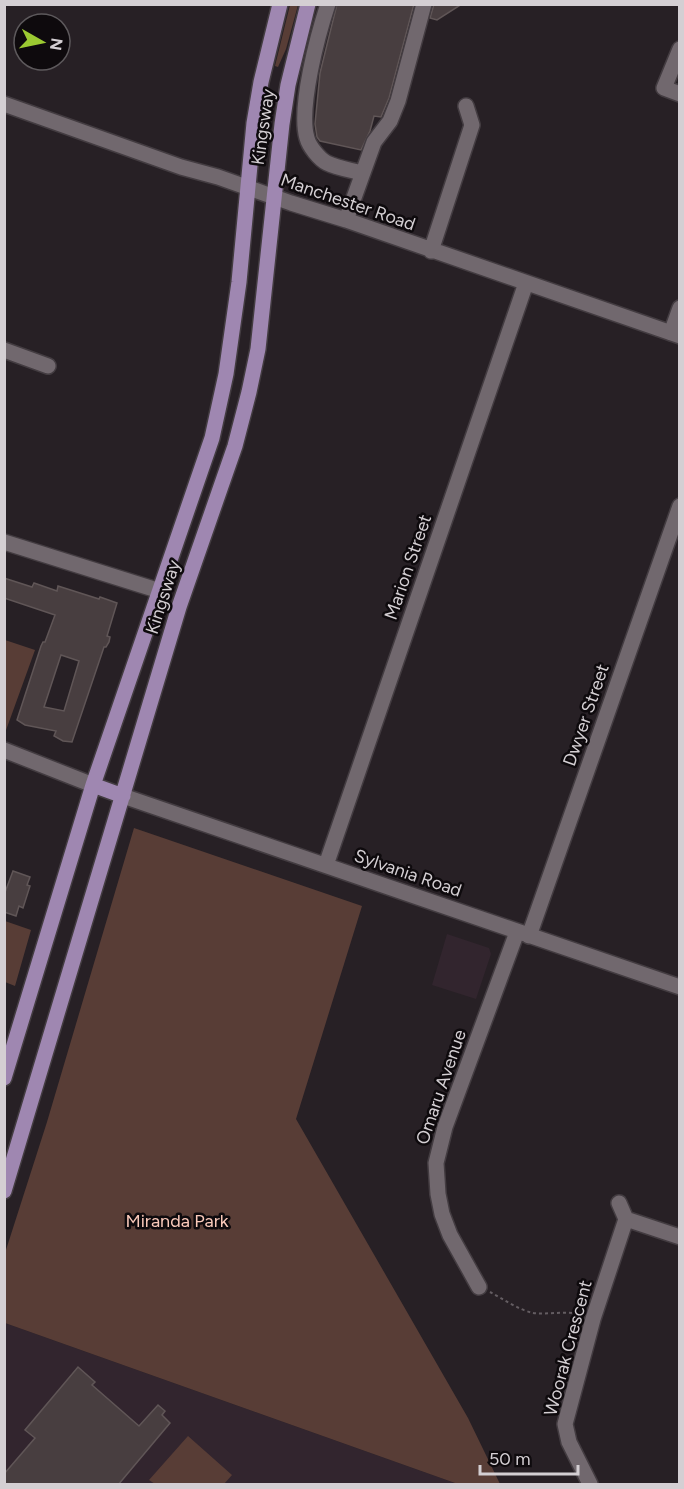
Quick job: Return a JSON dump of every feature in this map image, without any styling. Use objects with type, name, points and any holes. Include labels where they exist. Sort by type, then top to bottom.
[{"type":"main road","name":"Kingsway","points":[[4,1078],[93,785],[212,438],[226,374],[239,282],[254,123],[280,4]]},
{"type":"main road","name":"Kingsway","points":[[4,1191],[179,607],[235,446],[249,392],[258,349],[288,85],[308,4]]},
{"type":"main road","points":[[93,785],[123,796]]},
{"type":"street","points":[[328,4],[318,36],[308,90],[306,137],[309,144],[325,162],[363,173]]},
{"type":"street","points":[[346,220],[374,142],[390,121],[398,101],[424,4]]},
{"type":"street","points":[[680,49],[664,88],[680,94]]},
{"type":"street","name":"Manchester Road","points":[[4,104],[181,167],[346,220],[675,334]]},
{"type":"street","points":[[431,251],[472,125],[466,106]]},
{"type":"street","name":"Marion Street","points":[[326,865],[526,283]]},
{"type":"street","points":[[675,334],[680,308]]},
{"type":"street","points":[[4,350],[48,366]]},
{"type":"street","name":"Dwyer Street","points":[[523,934],[680,506]]},
{"type":"street","points":[[4,542],[160,591]]},
{"type":"street","points":[[4,750],[93,785]]},
{"type":"street","name":"Sylvania Road","points":[[123,796],[680,987]]},
{"type":"street","name":"Omaru Avenue","points":[[479,1287],[450,1235],[442,1215],[436,1163],[445,1127],[523,934]]},
{"type":"street","points":[[619,1203],[626,1220],[680,1237]]},
{"type":"street","name":"Woorak Crescent","points":[[590,1485],[569,1442],[565,1424],[593,1319],[626,1220]]},
{"type":"path","points":[[479,1287],[530,1312],[550,1314],[573,1312],[593,1319]]},
{"type":"shaded area","points":[[447,934],[489,948],[491,954],[476,999],[432,985]]},
{"type":"shaded area","points":[[5,1323],[455,1483],[455,1484],[5,1484]]},
{"type":"green space","points":[[290,5],[298,5],[286,49],[278,67],[275,66]]},
{"type":"green space","points":[[4,640],[35,650],[5,733]]},
{"type":"green space","name":"Miranda Park","points":[[134,828],[362,906],[296,1119],[468,1418],[500,1484],[455,1484],[5,1323],[5,1253],[47,1122]]},
{"type":"green space","points":[[5,921],[31,930],[15,986],[5,982]]},
{"type":"green space","points":[[188,1436],[232,1475],[224,1484],[155,1484],[149,1480]]},
{"type":"building","points":[[337,4],[414,4],[389,98],[381,117],[374,116],[361,150],[320,141],[317,137],[315,124],[320,73]]},
{"type":"building","points":[[434,4],[462,4],[437,20],[430,18]]},
{"type":"building","points":[[4,578],[32,587],[34,583],[57,591],[58,586],[117,603],[107,636],[110,637],[109,642],[104,647],[72,742],[63,741],[54,736],[56,731],[25,725],[17,720],[41,646],[45,642],[55,615],[4,598]],"holes":[[[61,655],[79,661],[64,711],[44,707]]]},
{"type":"building","points":[[13,871],[30,877],[27,885],[30,886],[23,908],[19,906],[16,916],[4,912],[4,895]]},
{"type":"building","points":[[78,1367],[95,1382],[92,1385],[139,1426],[158,1405],[165,1411],[162,1415],[170,1423],[118,1485],[4,1485],[4,1474],[35,1438],[25,1430]]}]
